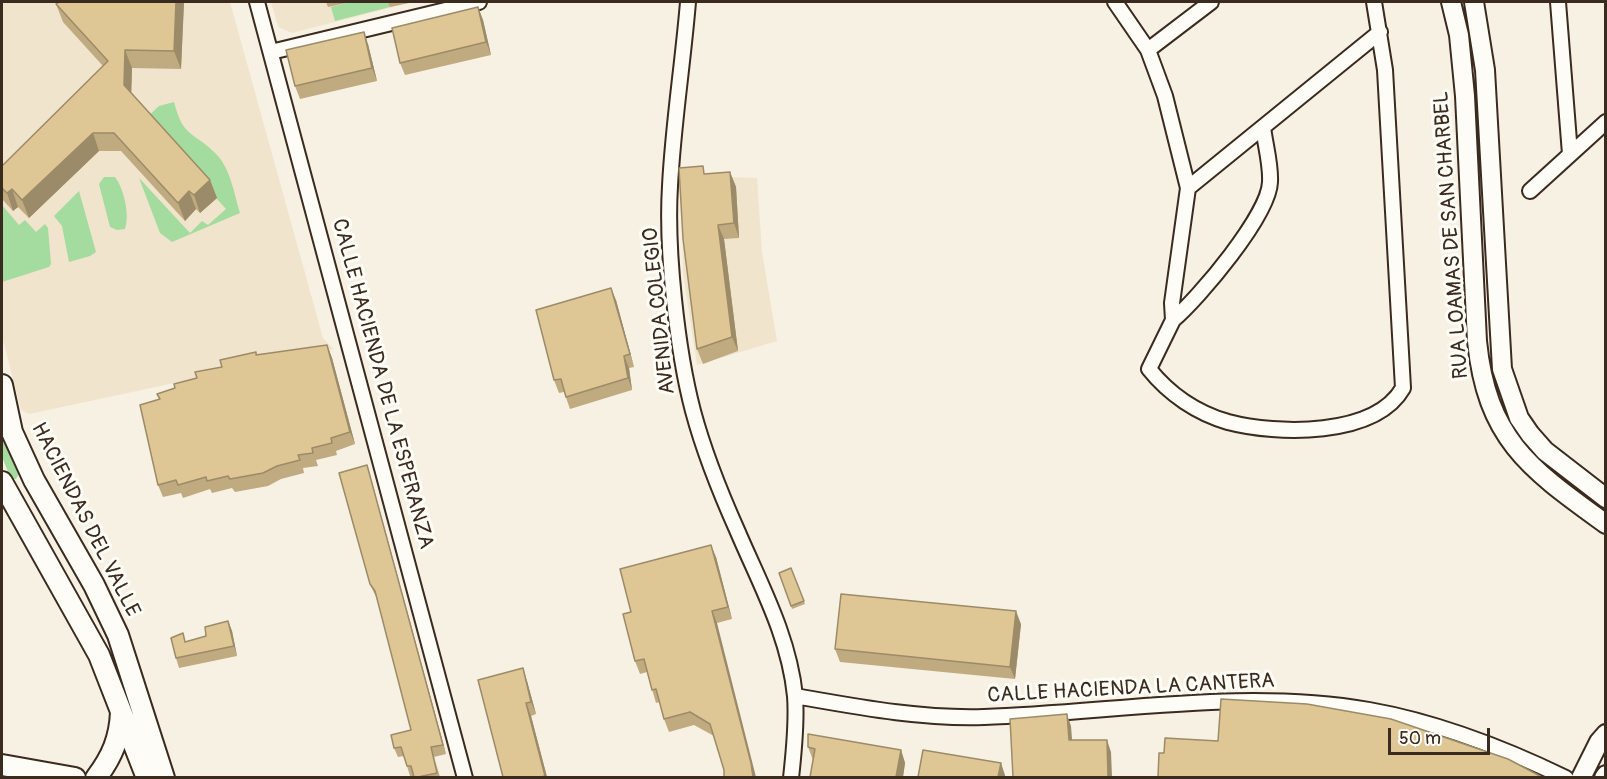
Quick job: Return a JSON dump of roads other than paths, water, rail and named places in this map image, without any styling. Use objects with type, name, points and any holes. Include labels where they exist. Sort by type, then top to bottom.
[{"type":"main road","name":"HACIENDAS DEL VALLE","points":[[2,385],[12,432],[34,480],[107,612],[139,728],[147,777]]},
{"type":"main road","name":"HACIENDAS DEL VALLE","points":[[2,482],[99,655],[121,707],[139,728],[164,777]]},
{"type":"main road","points":[[96,777],[109,761],[117,741],[121,707]]},
{"type":"main road","points":[[2,765],[75,777]]},
{"type":"street","name":"CALLE HACIENDA DE LA ESPERANZA","points":[[257,2],[465,777]]},
{"type":"street","points":[[271,52],[478,2]]},
{"type":"street","name":"AVENIDA COLEGIO","points":[[688,2],[669,187],[672,264],[682,351],[693,410],[706,450],[737,531],[768,596],[784,644],[795,696],[791,777]]},
{"type":"street","points":[[1148,50],[1211,2]]},
{"type":"street","points":[[1263,127],[1270,183],[1264,203],[1236,247],[1190,306],[1173,320],[1149,369],[1163,387],[1184,401],[1229,422],[1272,428],[1325,429],[1354,422],[1397,399],[1403,388],[1405,376],[1396,285],[1385,70],[1374,2]]},
{"type":"street","name":"RUA LOAMAS DE SAN CHARBEL","points":[[1452,2],[1462,58],[1477,341],[1484,387],[1493,414],[1524,460],[1605,524]]},
{"type":"street","name":"RUA LOAMAS DE SAN CHARBEL","points":[[1474,2],[1485,70],[1502,369],[1519,418],[1530,434],[1545,451],[1605,498]]},
{"type":"street","points":[[1558,2],[1570,154]]},
{"type":"street","points":[[1121,4],[1148,50],[1165,96],[1188,188],[1172,303],[1173,320]]},
{"type":"street","points":[[1188,188],[1380,32]]},
{"type":"street","points":[[1530,191],[1605,122]]},
{"type":"street","name":"CALLE HACIENDA LA CANTERA","points":[[795,696],[886,712],[936,717],[984,717],[1243,700],[1369,710],[1427,724],[1514,753],[1566,777]]},
{"type":"street","points":[[1581,777],[1605,734]]}]
